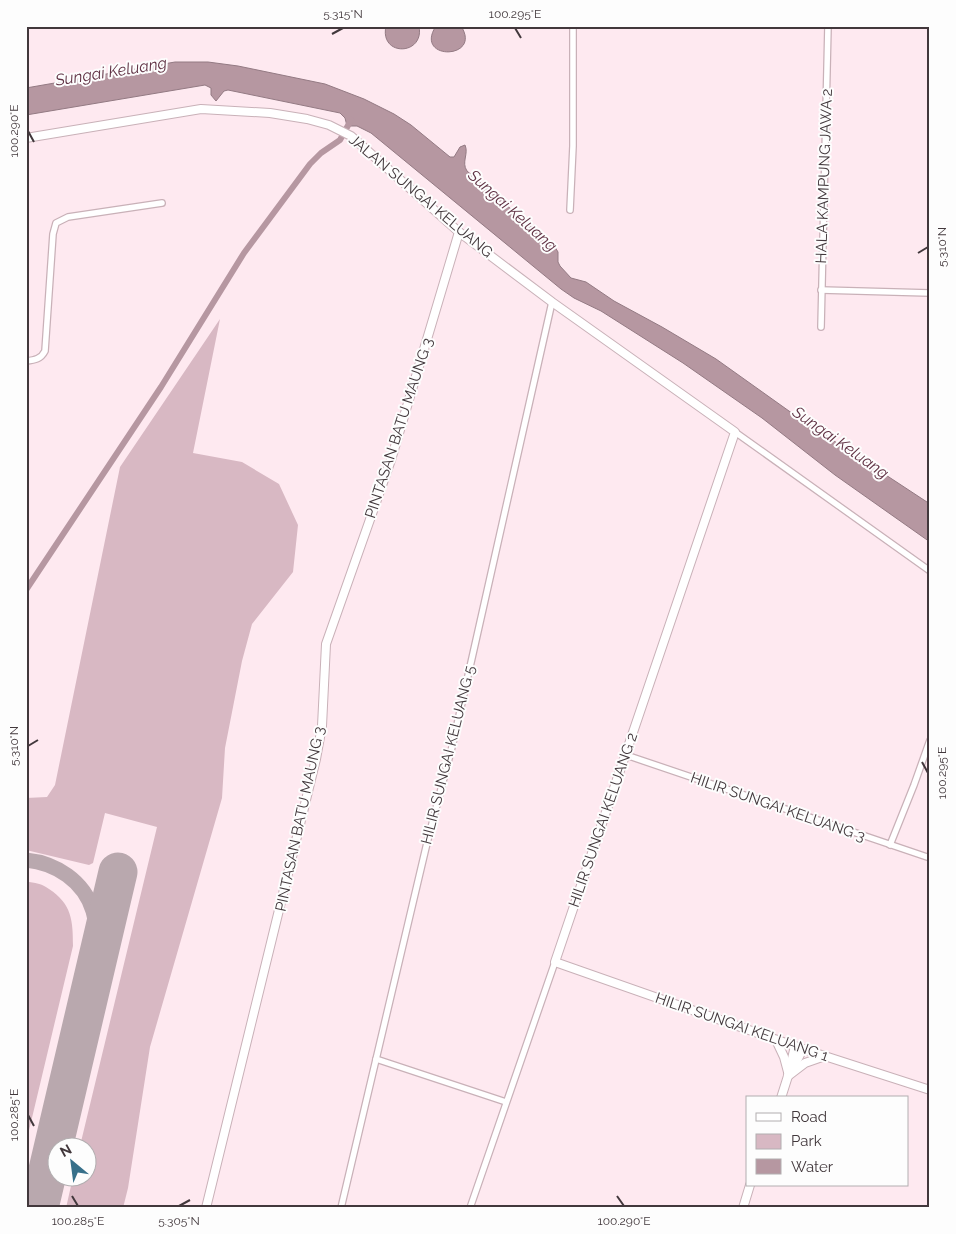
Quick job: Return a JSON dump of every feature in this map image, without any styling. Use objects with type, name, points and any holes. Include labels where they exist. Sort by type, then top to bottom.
[{"type":"street","points":[[570,210],[573,146],[573,26]]},
{"type":"street","name":"HALA KAMPUNG JAWA 2","points":[[821,326],[828,26]]},
{"type":"street","name":"JALAN SUNGAI KELUANG","points":[[26,138],[201,109],[270,113],[329,125],[351,136],[459,232],[552,302],[735,432]]},
{"type":"street","points":[[26,361],[43,356],[45,351],[53,234],[56,223],[68,218],[162,203]]},
{"type":"street","name":"PINTASAN BATU MAUNG 3","points":[[206,1208],[316,759],[322,726],[326,644],[391,460],[459,232]]},
{"type":"street","points":[[821,290],[930,293]]},
{"type":"street","name":"HILIR SUNGAI KELUANG 5","points":[[342,1208],[426,843],[452,747],[552,302]]},
{"type":"street","points":[[735,432],[930,571]]},
{"type":"street","name":"HILIR SUNGAI KELUANG 2","points":[[470,1208],[735,432]]},
{"type":"street","points":[[890,845],[930,740]]},
{"type":"street","name":"HILIR SUNGAI KELUANG 3","points":[[626,755],[930,858]]},
{"type":"street","name":"HILIR SUNGAI KELUANG 1","points":[[555,962],[776,1040],[930,1090]]},
{"type":"street","points":[[776,1040],[784,1057],[788,1076]]},
{"type":"street","points":[[782,1096],[795,1046]]},
{"type":"street","points":[[788,1076],[803,1049]]},
{"type":"street","points":[[788,1076],[805,1063],[825,1056]]},
{"type":"street","points":[[376,1059],[506,1102]]},
{"type":"street","points":[[743,1208],[750,1186]]},
{"type":"green space","points":[[220,319],[193,453],[242,462],[279,484],[298,525],[293,572],[252,624],[242,661],[225,748],[222,798],[150,1047],[128,1188],[123,1208],[66,1208],[71,1186],[98,1186],[98,1136],[82,1136],[157,827],[105,813],[93,863],[89,865],[26,850],[26,798],[47,797],[55,785],[120,467]]},
{"type":"green space","points":[[26,882],[44,886],[57,895],[67,907],[70,914],[73,946],[26,1143]]},
{"type":"water","points":[[386,26],[419,26],[419,36],[415,43],[409,47],[395,48],[389,43],[386,36]]},
{"type":"water","points":[[436,26],[461,26],[465,37],[463,45],[457,50],[448,52],[433,46],[431,37]]},
{"type":"water","points":[[175,62],[208,62],[238,66],[325,84],[364,99],[394,114],[411,125],[450,157],[454,157],[460,147],[465,145],[465,168],[467,171],[555,247],[558,252],[560,266],[571,278],[586,282],[614,301],[716,359],[796,416],[930,504],[930,542],[835,475],[762,418],[683,363],[601,311],[574,298],[561,289],[371,133],[357,126],[347,126],[345,118],[340,113],[228,90],[224,91],[216,101],[211,95],[211,88],[205,85],[26,115],[26,88]]},
{"type":"waterway","points":[[26,590],[161,387],[244,253],[310,164],[321,153],[340,140],[351,120]]},
{"type":"taxiway","points":[[26,860],[48,865],[58,870],[76,882],[83,891],[89,900],[95,917],[97,961]]},
{"type":"runway","points":[[39,1208],[118,872]]},
{"type":"water label","name":"Sungai Keluang","points":[[111,71]]},
{"type":"water label","name":"Sungai Keluang","points":[[513,210]]},
{"type":"water label","name":"Sungai Keluang","points":[[841,442]]}]
